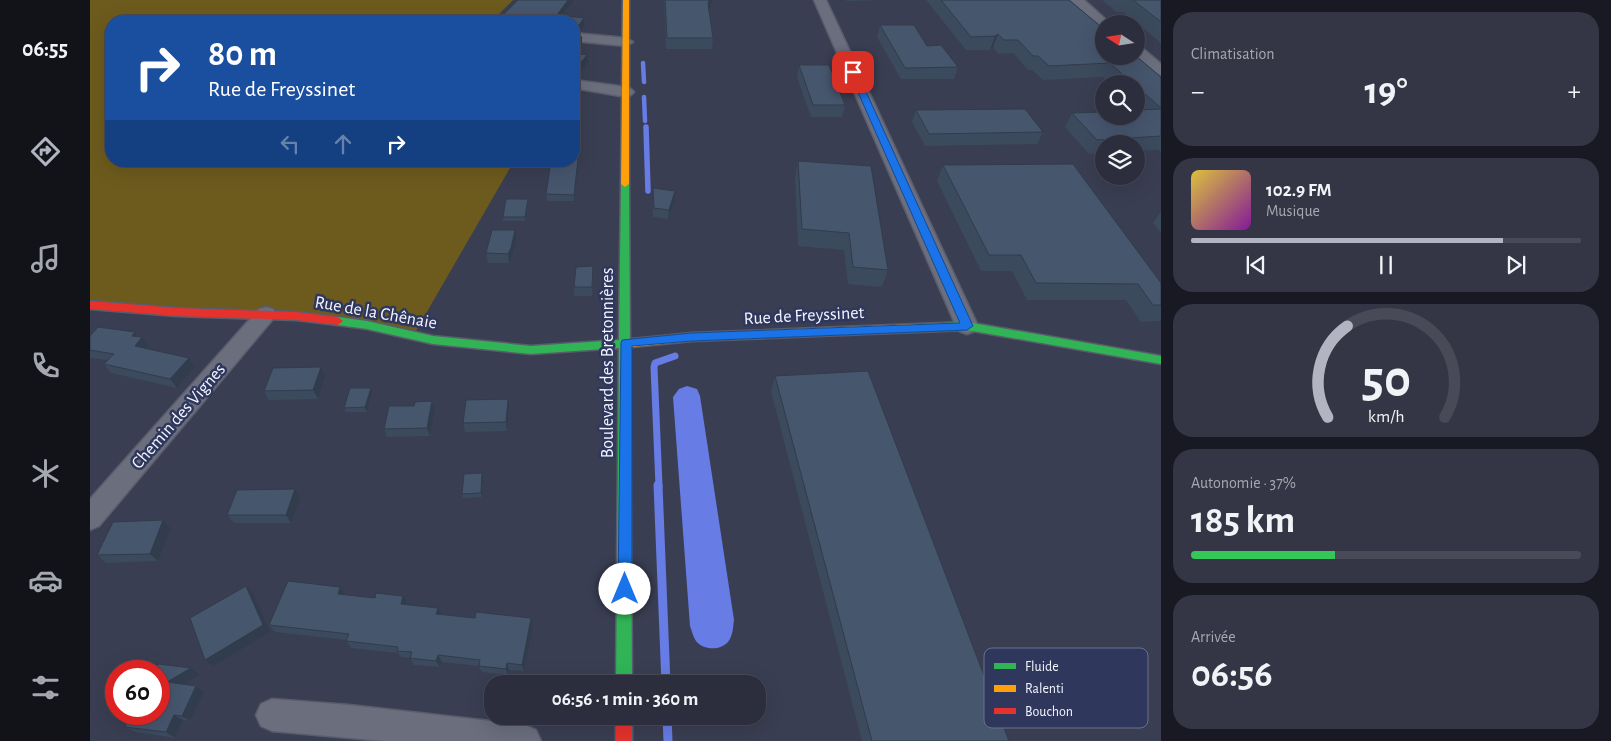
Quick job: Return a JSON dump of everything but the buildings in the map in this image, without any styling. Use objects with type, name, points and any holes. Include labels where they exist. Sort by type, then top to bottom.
[{"type":"main road","name":"Boulevard des Bretonnières","points":[[624,675],[626,0]]},
{"type":"main road","name":"Rue de la Chênaie","points":[[90,305],[177,312],[266,314],[367,324],[423,338],[531,350],[626,343]]},
{"type":"main road","name":"Rue de Freyssinet","points":[[626,343],[692,337],[967,326],[1161,360]]},
{"type":"main road","points":[[624,725],[624,741]]},
{"type":"street","points":[[820,0],[967,326]]},
{"type":"street","points":[[1076,0],[1095,16]]},
{"type":"street","points":[[580,38],[626,42]]},
{"type":"street","points":[[1145,58],[1161,71]]},
{"type":"street","points":[[580,85],[626,92]]},
{"type":"street","name":"Chemin des Vignes","points":[[90,518],[266,314]]},
{"type":"street","points":[[272,715],[350,721],[525,741]]},
{"type":"shaded area","points":[[90,0],[513,0],[498,15],[105,15],[105,167],[511,167],[413,336],[367,325],[90,305]]},
{"type":"water","points":[[687,386],[697,389],[700,396],[734,620],[730,640],[725,645],[716,648],[707,648],[699,644],[694,638],[690,626],[673,397],[679,389]]},
{"type":"waterway","points":[[643,63],[644,82]]},
{"type":"waterway","points":[[644,97],[645,121]]},
{"type":"waterway","points":[[646,127],[648,191]]},
{"type":"waterway","points":[[659,486],[654,367],[655,363],[675,356]]},
{"type":"waterway","points":[[658,485],[666,675]]},
{"type":"waterway","points":[[667,725],[668,741]]},
{"type":"traffic: fast","points":[[624,675],[625,184]]},
{"type":"traffic: fast","points":[[338,321],[367,325],[433,340],[531,350],[632,343]]},
{"type":"traffic: fast","points":[[918,328],[967,326],[1161,360]]},
{"type":"traffic: slow","points":[[625,184],[626,0]]},
{"type":"traffic: slow","points":[[632,343],[692,337],[918,328]]},
{"type":"traffic: jam","points":[[90,305],[177,312],[296,316],[338,321]]},
{"type":"traffic: jam","points":[[624,725],[624,741]]},
{"type":"route","points":[[625,589],[626,343],[692,337],[967,326],[853,72]]}]
